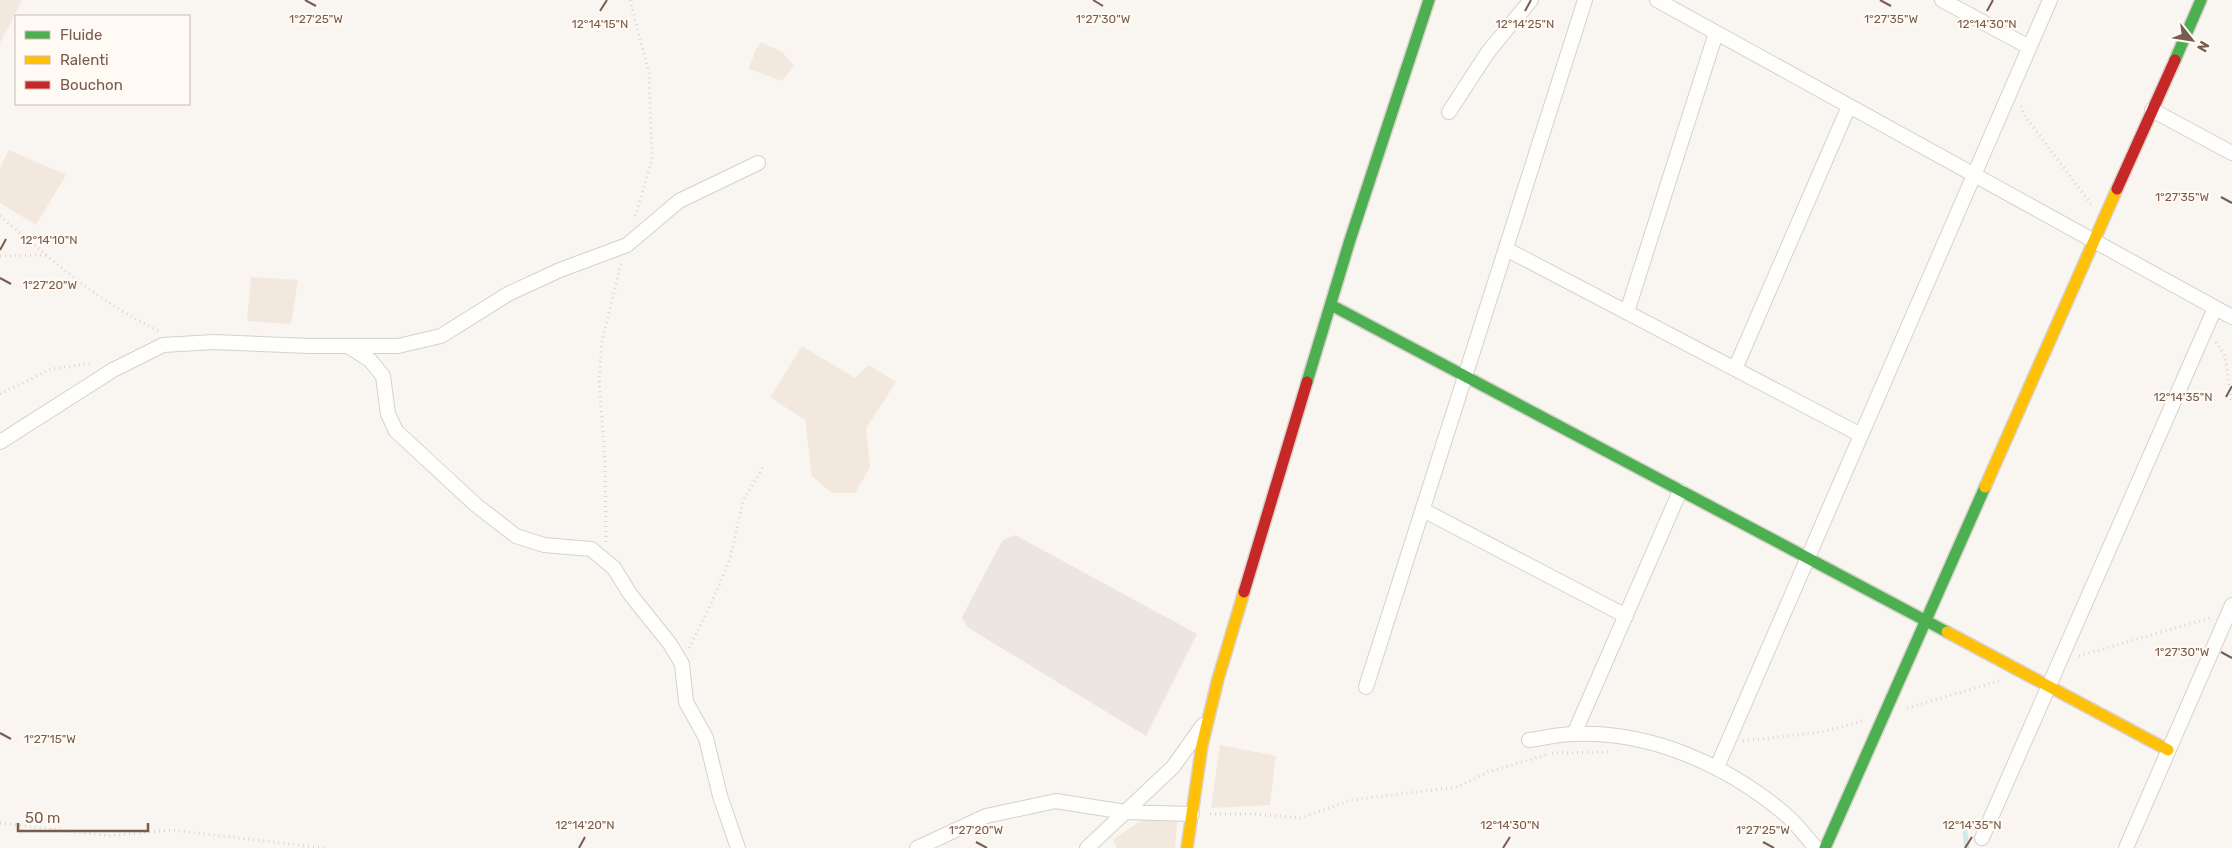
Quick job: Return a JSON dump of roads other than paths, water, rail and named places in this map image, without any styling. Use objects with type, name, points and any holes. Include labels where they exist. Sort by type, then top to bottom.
[{"type":"street","points":[[1187,848],[1208,718],[1331,305],[1429,0]]},
{"type":"street","points":[[1449,112],[1488,52],[1531,0]]},
{"type":"street","points":[[1366,687],[1585,0]]},
{"type":"street","points":[[1657,0],[2232,317]]},
{"type":"street","points":[[1942,0],[2030,47]]},
{"type":"street","points":[[1717,767],[2050,0]]},
{"type":"street","points":[[1825,848],[2201,0]]},
{"type":"street","points":[[1627,312],[1716,33]]},
{"type":"street","points":[[1735,369],[1849,106]]},
{"type":"street","points":[[2152,110],[2232,153]]},
{"type":"street","points":[[0,442],[113,370],[163,345],[214,342],[398,346],[441,336],[508,294],[560,270],[627,245],[679,201],[758,163]]},
{"type":"street","points":[[1506,249],[1861,435]]},
{"type":"street","points":[[1331,305],[2168,750]]},
{"type":"street","points":[[1982,838],[2215,308]]},
{"type":"street","points":[[347,346],[370,360],[383,376],[388,414],[396,430],[476,505],[516,536],[544,545],[590,549],[614,568],[630,594],[670,644],[682,664],[686,702],[706,738],[720,796],[738,848]]},
{"type":"street","points":[[1574,734],[1680,491]]},
{"type":"street","points":[[1422,510],[1626,616]]},
{"type":"street","points":[[2126,848],[2232,605]]},
{"type":"street","points":[[1087,848],[1173,767],[1208,718]]},
{"type":"street","points":[[1529,740],[1574,734],[1617,736],[1681,752],[1717,767],[1746,784],[1787,815],[1816,848]]},
{"type":"street","points":[[917,848],[986,816],[1056,801],[1125,812],[1192,814]]},
{"type":"waterway","points":[[1964,824],[1967,848]]}]
